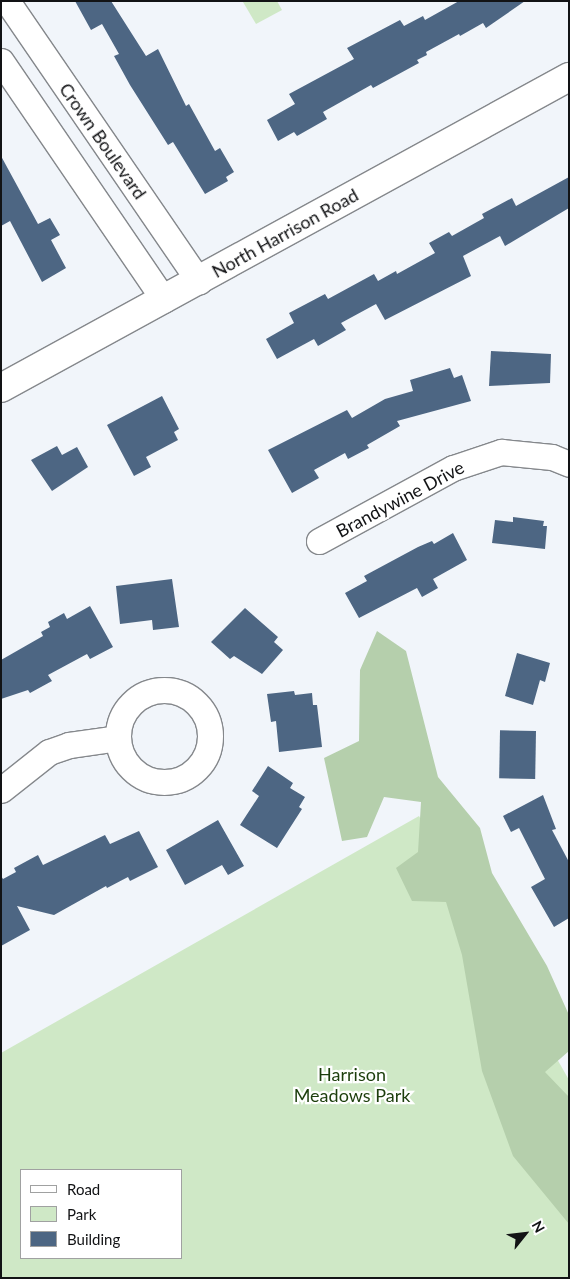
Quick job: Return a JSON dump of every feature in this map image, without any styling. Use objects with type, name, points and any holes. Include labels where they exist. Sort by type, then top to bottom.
[{"type":"street","name":"Crown Boulevard","points":[[7,1],[199,281]]},
{"type":"street","points":[[1,61],[164,300]]},
{"type":"street","name":"North Harrison Road","points":[[1,388],[569,77]]},
{"type":"street","name":"Brandywine Drive","points":[[319,542],[453,468],[501,452],[552,457],[569,464]]},
{"type":"street","points":[[1,790],[49,752],[69,744],[118,738]]},
{"type":"green space","points":[[277,1],[282,10],[256,24],[243,2]]},
{"type":"green space","points":[[377,631],[406,651],[438,777],[480,828],[492,873],[547,966],[569,1015],[569,1051],[545,1072],[569,1097],[569,1224],[513,1156],[482,1071],[462,955],[446,902],[412,901],[396,868],[418,852],[421,802],[384,797],[367,837],[342,841],[324,758],[359,741],[360,670]]},
{"type":"green space","name":"Harrison Meadows Park","points":[[419,816],[569,1080],[569,1278],[1,1278],[1,1053]]},
{"type":"building","points":[[75,1],[111,1],[146,56],[158,49],[186,106],[189,104],[215,151],[220,148],[234,172],[226,177],[228,181],[205,194],[173,142],[168,145],[130,85],[114,56],[119,54],[102,24],[91,30]]},
{"type":"building","points":[[459,1],[525,1],[486,28],[483,23],[460,36],[459,34],[426,52],[427,55],[417,60],[419,63],[373,88],[371,85],[323,112],[327,119],[297,136],[294,132],[278,141],[267,120],[295,104],[289,94],[354,59],[347,48],[400,20],[404,26],[423,16],[425,20]]},
{"type":"building","points":[[1,156],[38,224],[50,218],[60,235],[51,240],[66,268],[42,282],[10,221],[1,226]]},
{"type":"building","points":[[569,177],[569,208],[505,246],[500,236],[463,256],[471,276],[385,320],[376,304],[341,323],[346,330],[318,346],[314,339],[277,359],[266,339],[294,323],[289,313],[325,294],[328,299],[374,274],[378,281],[396,271],[397,274],[435,253],[429,243],[449,232],[452,236],[484,218],[482,214],[512,198],[516,206]]},
{"type":"building","points":[[491,351],[551,354],[550,383],[489,386]]},
{"type":"building","points":[[450,368],[454,378],[462,375],[471,401],[397,421],[400,426],[367,445],[369,448],[348,459],[345,453],[314,470],[319,478],[292,493],[268,450],[347,410],[352,418],[385,399],[413,391],[410,380]]},
{"type":"building","points":[[162,396],[179,429],[174,432],[178,440],[146,457],[151,467],[134,476],[107,425]]},
{"type":"building","points":[[57,446],[62,455],[77,447],[88,467],[52,491],[31,460]]},
{"type":"building","points":[[513,517],[544,521],[543,526],[547,526],[545,549],[492,543],[495,520],[513,522]]},
{"type":"building","points":[[453,533],[467,560],[433,579],[438,588],[422,597],[417,588],[359,618],[345,593],[367,581],[364,576],[418,547],[432,541],[434,544]]},
{"type":"building","points":[[172,579],[179,627],[153,630],[152,620],[120,624],[116,586]]},
{"type":"building","points":[[90,606],[113,647],[90,659],[87,654],[48,675],[52,681],[30,693],[28,690],[1,699],[1,660],[43,636],[41,632],[50,627],[48,622],[64,613],[67,619]]},
{"type":"building","points":[[245,608],[278,637],[274,642],[283,650],[262,674],[234,656],[230,659],[211,642]]},
{"type":"building","points":[[517,653],[550,663],[545,682],[540,680],[533,705],[505,696]]},
{"type":"building","points":[[294,691],[295,695],[312,693],[313,705],[317,705],[322,747],[279,752],[276,721],[271,722],[267,694]]},
{"type":"building","points":[[500,730],[536,731],[535,779],[499,778]]},
{"type":"building","points":[[268,766],[293,783],[290,788],[305,797],[299,807],[302,809],[277,848],[240,825],[259,796],[252,791]]},
{"type":"building","points":[[543,795],[556,829],[552,830],[569,862],[569,918],[554,927],[531,887],[545,879],[519,828],[511,832],[503,816]]},
{"type":"building","points":[[218,820],[244,866],[228,875],[222,865],[185,885],[166,850]]},
{"type":"building","points":[[139,831],[158,867],[130,881],[128,877],[107,888],[106,886],[54,915],[17,906],[30,930],[1,946],[1,876],[3,879],[16,872],[14,868],[38,855],[43,865],[105,835],[110,844]]}]
